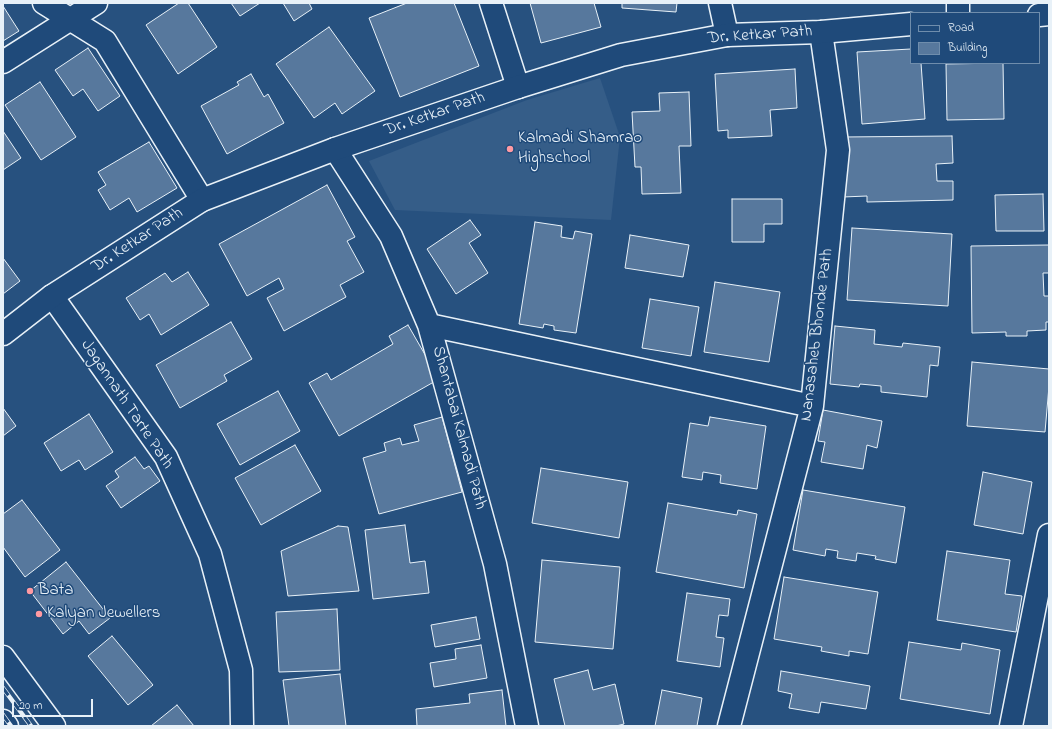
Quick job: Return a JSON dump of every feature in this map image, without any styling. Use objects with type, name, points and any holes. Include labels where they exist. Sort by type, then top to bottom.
[{"type":"street","points":[[44,3],[68,11],[105,41],[202,200]]},
{"type":"street","points":[[3,62],[68,11],[96,3]]},
{"type":"street","points":[[491,3],[518,86]]},
{"type":"street","points":[[720,3],[727,35]]},
{"type":"street","name":"Dr. Ketkar Path","points":[[3,334],[52,296],[202,200],[335,149],[518,86],[621,55],[727,35],[821,32],[910,24]]},
{"type":"street","name":"Nanasaheb Bhonde Path","points":[[729,726],[812,406],[838,150],[821,32]]},
{"type":"street","name":"Shantabai Kalmadi Path","points":[[335,149],[391,236],[429,325],[495,564],[528,726]]},
{"type":"street","name":"Jagannath Tarte Path","points":[[52,296],[166,457],[210,554],[241,670],[242,726]]},
{"type":"street","points":[[429,325],[812,406]]},
{"type":"street","points":[[1011,726],[1049,535]]},
{"type":"street","points":[[3,657],[54,726]]},
{"type":"street","points":[[3,721],[7,726]]},
{"type":"shaded area","name":"Kalmadi Shamrao Highschool","points":[[600,78],[620,137],[611,220],[395,210],[369,161],[527,100]]},
{"type":"building","points":[[179,3],[188,3],[217,47],[178,74],[146,25]]},
{"type":"building","points":[[231,3],[260,3],[240,16]]},
{"type":"building","points":[[283,3],[309,3],[312,9],[294,21]]},
{"type":"building","points":[[407,3],[454,3],[479,66],[400,97],[369,18]]},
{"type":"building","points":[[530,3],[594,3],[601,27],[541,43]]},
{"type":"building","points":[[622,3],[677,3],[676,12],[622,8]]},
{"type":"building","points":[[3,6],[19,31],[3,41]]},
{"type":"building","points":[[329,27],[375,91],[342,114],[335,103],[314,118],[276,64]]},
{"type":"building","points":[[88,48],[120,96],[98,111],[83,89],[73,96],[55,70]]},
{"type":"building","points":[[910,49],[910,64],[921,64],[925,119],[862,124],[857,52]]},
{"type":"building","points":[[946,64],[1003,64],[1004,119],[947,120]]},
{"type":"building","points":[[795,69],[797,108],[770,110],[772,136],[728,138],[728,130],[718,131],[715,74]]},
{"type":"building","points":[[251,74],[264,97],[268,94],[284,123],[227,154],[201,106],[239,85],[237,82]]},
{"type":"building","points":[[40,82],[76,137],[41,160],[5,105]]},
{"type":"building","points":[[689,92],[691,146],[679,146],[681,193],[642,194],[641,167],[635,167],[632,112],[660,111],[659,93]]},
{"type":"building","points":[[3,131],[21,158],[3,170]]},
{"type":"building","points":[[952,136],[953,163],[936,164],[937,181],[953,181],[953,200],[867,202],[867,196],[843,197],[842,137]]},
{"type":"building","points":[[149,142],[177,188],[137,212],[129,198],[110,210],[98,190],[106,185],[98,172]]},
{"type":"building","points":[[327,185],[355,237],[347,241],[364,272],[340,285],[346,297],[284,331],[267,298],[284,289],[279,278],[247,296],[219,244]]},
{"type":"building","points":[[1043,194],[1044,231],[996,231],[995,195]]},
{"type":"building","points":[[732,199],[782,199],[782,224],[764,224],[764,242],[732,242]]},
{"type":"building","points":[[470,220],[481,235],[469,243],[488,273],[456,294],[427,249]]},
{"type":"building","points":[[535,222],[562,226],[561,237],[573,239],[575,231],[592,234],[576,333],[554,330],[554,326],[544,324],[543,328],[519,324]]},
{"type":"building","points":[[852,228],[952,234],[948,306],[847,300]]},
{"type":"building","points":[[630,235],[689,245],[683,277],[625,268]]},
{"type":"building","points":[[1049,245],[1049,273],[1043,273],[1044,296],[1049,296],[1049,322],[1046,322],[1046,330],[1027,331],[1027,336],[1006,336],[1006,332],[972,333],[971,246]]},
{"type":"building","points":[[3,258],[20,281],[3,294]]},
{"type":"building","points":[[188,272],[209,305],[161,335],[149,314],[140,320],[126,298],[165,273],[172,282]]},
{"type":"building","points":[[715,282],[780,292],[769,362],[704,352]]},
{"type":"building","points":[[650,299],[699,307],[691,356],[642,348]]},
{"type":"building","points":[[231,322],[252,359],[224,375],[227,381],[180,408],[156,365]]},
{"type":"building","points":[[408,325],[439,379],[339,436],[309,383],[327,373],[331,380],[393,344],[389,336]]},
{"type":"building","points":[[835,326],[875,330],[874,344],[902,347],[903,343],[940,347],[938,366],[930,365],[927,397],[881,392],[881,386],[860,384],[859,387],[830,384]]},
{"type":"building","points":[[972,362],[1049,369],[1045,432],[967,426]]},
{"type":"building","points":[[278,391],[300,431],[240,465],[217,424]]},
{"type":"building","points":[[3,408],[16,426],[3,436]]},
{"type":"building","points":[[823,410],[882,421],[877,448],[867,445],[863,469],[821,462],[825,442],[818,441]]},
{"type":"building","points":[[89,414],[113,452],[85,470],[79,460],[61,471],[44,443]]},
{"type":"building","points":[[442,417],[462,492],[379,514],[363,458],[386,451],[384,443],[400,438],[402,445],[419,441],[414,425]]},
{"type":"building","points":[[710,417],[766,426],[757,489],[720,483],[721,475],[703,472],[702,480],[682,477],[690,423],[708,426]]},
{"type":"building","points":[[295,445],[321,491],[261,525],[235,478]]},
{"type":"building","points":[[135,457],[144,469],[149,466],[160,481],[121,508],[106,486],[119,477],[115,471]]},
{"type":"building","points":[[541,468],[628,482],[619,538],[532,523]]},
{"type":"building","points":[[983,472],[1032,482],[1023,534],[974,525]]},
{"type":"building","points":[[803,490],[905,507],[896,563],[875,559],[876,556],[857,553],[856,561],[837,558],[838,551],[826,549],[825,556],[793,550]]},
{"type":"building","points":[[22,500],[60,550],[25,577],[3,547],[3,514]]},
{"type":"building","points":[[668,503],[737,515],[738,510],[757,514],[744,588],[656,572]]},
{"type":"building","points":[[405,525],[410,563],[425,561],[429,593],[373,599],[365,530]]},
{"type":"building","points":[[338,526],[348,527],[359,591],[288,596],[281,551]]},
{"type":"building","points":[[947,551],[1010,560],[1005,594],[1022,596],[1016,632],[937,620]]},
{"type":"building","points":[[542,560],[620,567],[613,649],[535,642]]},
{"type":"building","points":[[66,562],[110,618],[89,634],[79,621],[63,634],[30,591]]},
{"type":"building","points":[[784,577],[878,592],[868,654],[849,651],[849,656],[821,651],[822,647],[774,639]]},
{"type":"building","points":[[687,593],[730,599],[728,616],[719,615],[716,637],[724,638],[720,667],[677,661]]},
{"type":"building","points":[[337,609],[340,670],[279,672],[276,612]]},
{"type":"building","points":[[476,617],[480,639],[435,647],[431,625]]},
{"type":"building","points":[[112,636],[153,685],[128,705],[88,656]]},
{"type":"building","points":[[909,642],[961,650],[962,643],[1000,650],[990,714],[900,699]]},
{"type":"building","points":[[481,645],[487,678],[434,687],[430,663],[456,659],[455,649]]},
{"type":"building","points":[[588,670],[593,690],[615,684],[624,724],[616,726],[565,726],[554,679]]},
{"type":"building","points":[[781,671],[870,686],[866,709],[821,702],[819,713],[789,708],[792,694],[778,691]]},
{"type":"building","points":[[340,674],[346,726],[289,726],[283,680]]},
{"type":"building","points":[[502,690],[506,726],[417,726],[416,709],[470,703],[469,694]]},
{"type":"building","points":[[662,690],[702,698],[697,726],[655,726]]},
{"type":"building","points":[[177,705],[194,726],[151,726]]},
{"type":"railway","points":[[3,688],[31,726]]},
{"type":"railway","points":[[3,715],[11,726]]},
{"type":"place","name":"Kalmadi Shamrao Highschool","points":[[510,149]]},
{"type":"place","name":"Bata","points":[[30,591]]},
{"type":"place","name":"Kalyan Jewellers","points":[[39,614]]}]
